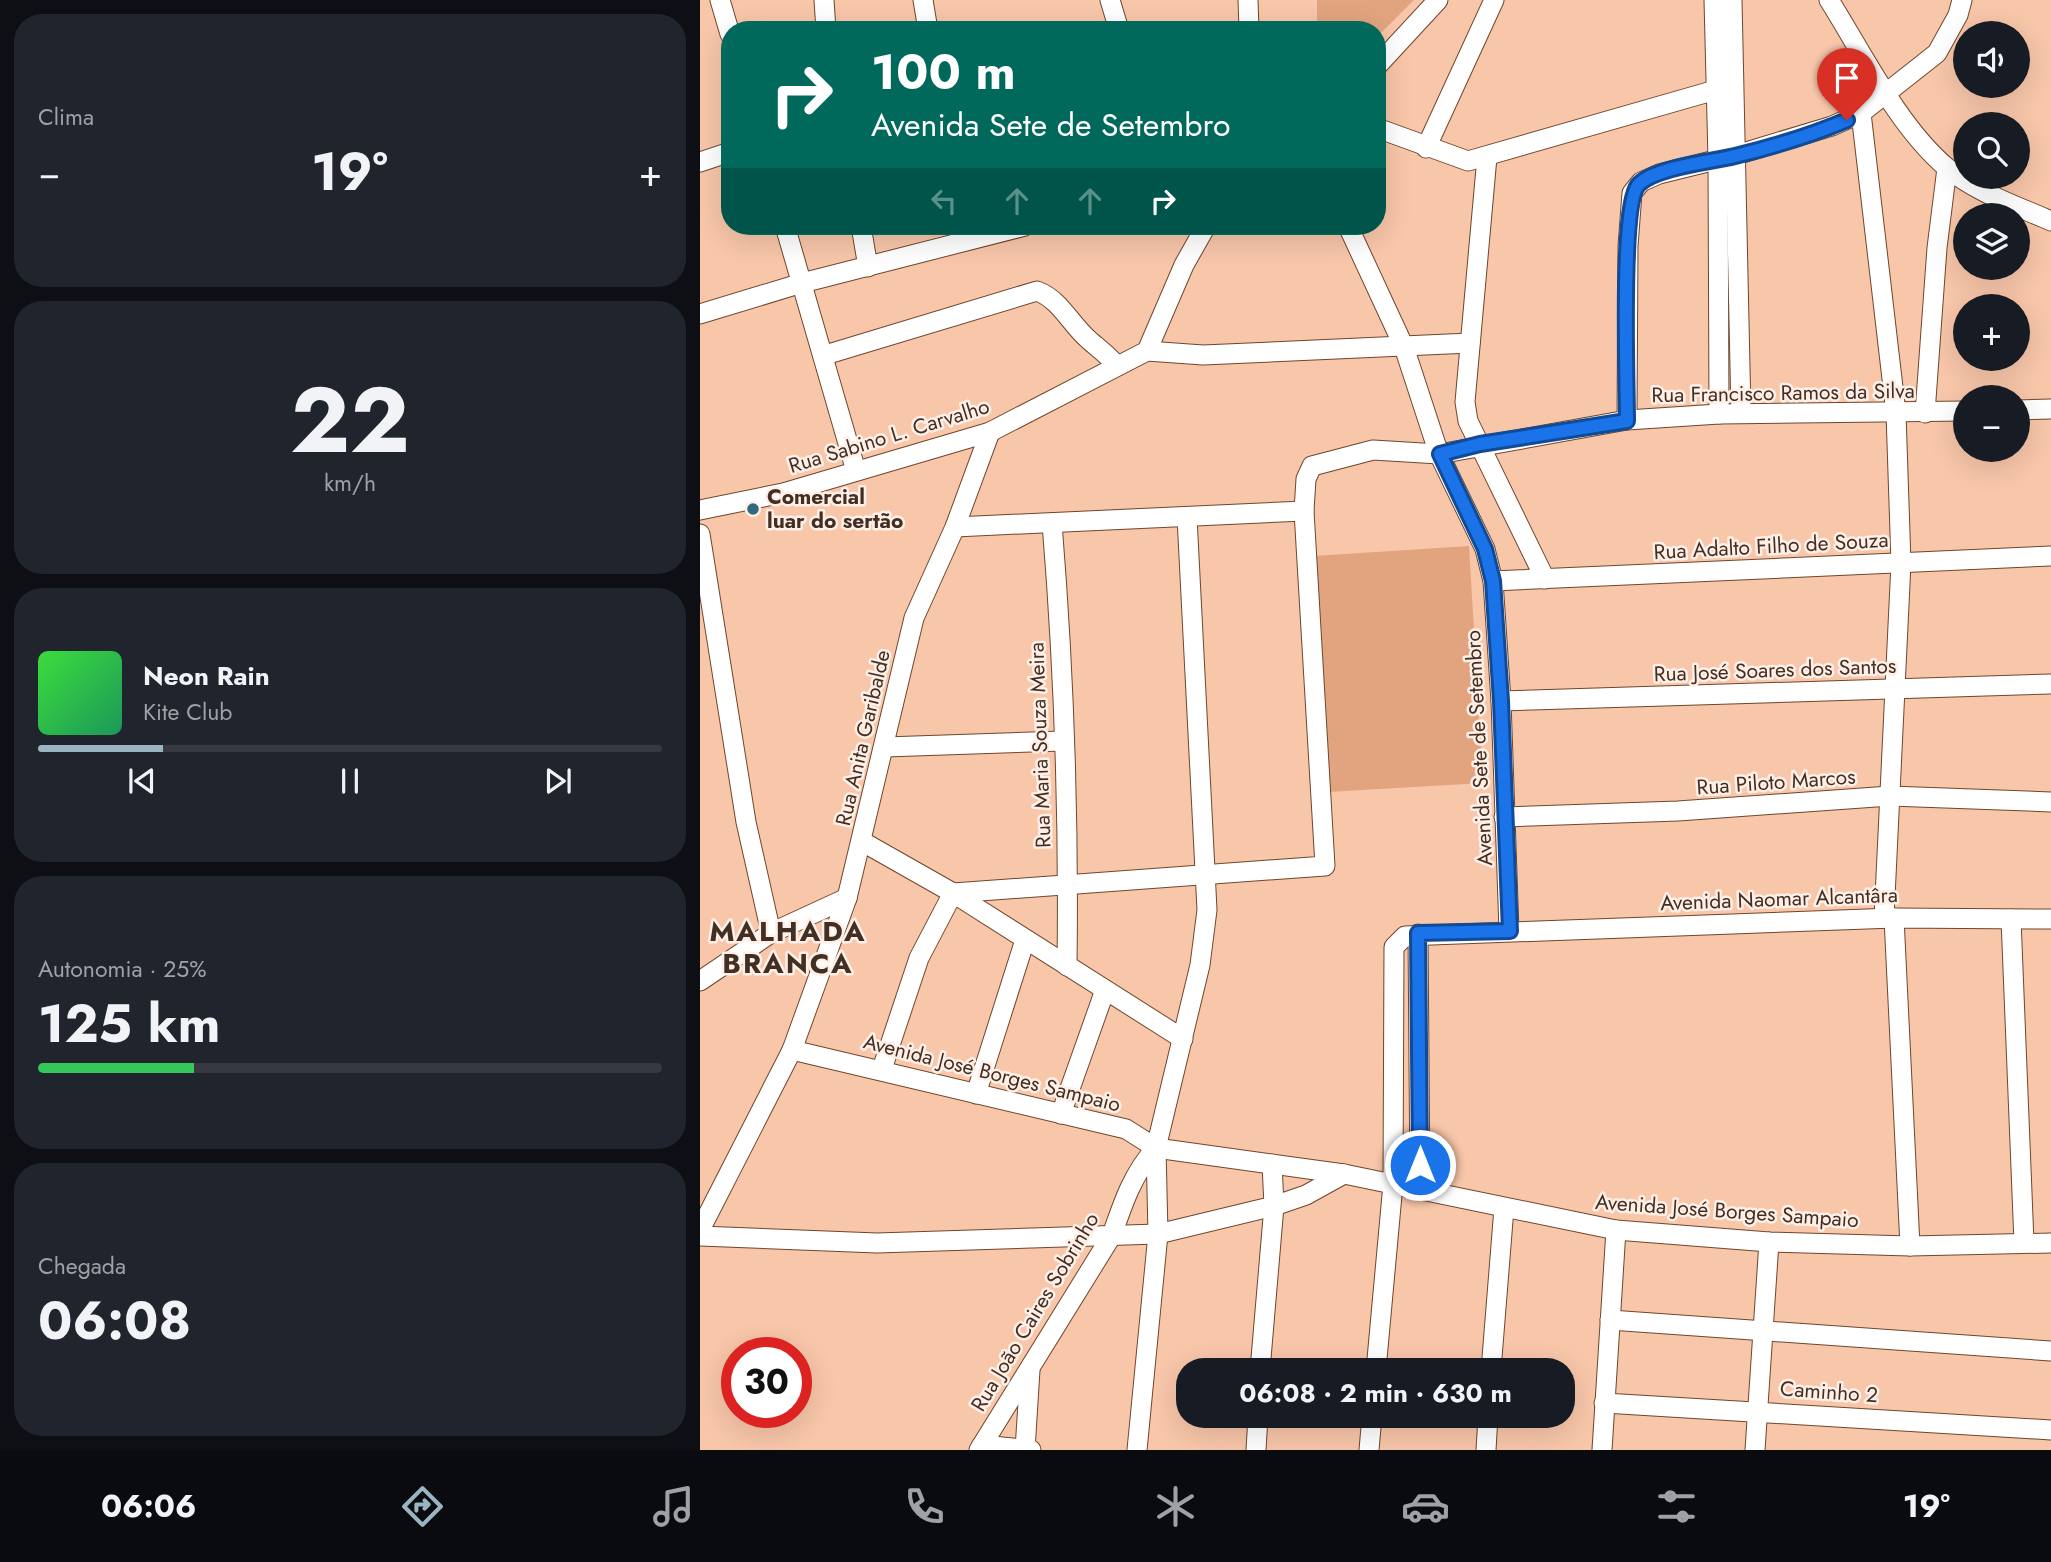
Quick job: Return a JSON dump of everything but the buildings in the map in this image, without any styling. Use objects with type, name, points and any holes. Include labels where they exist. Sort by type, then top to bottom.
[{"type":"street","points":[[720,0],[726,21]]},
{"type":"street","points":[[824,0],[825,21]]},
{"type":"street","points":[[923,0],[926,21]]},
{"type":"street","points":[[1110,0],[1116,21]]},
{"type":"street","points":[[1248,0],[1249,21]]},
{"type":"street","points":[[1386,56],[1438,0]]},
{"type":"street","points":[[1426,148],[1494,0]]},
{"type":"street","points":[[1714,0],[1725,87],[1741,413]]},
{"type":"street","points":[[1725,87],[1732,0]]},
{"type":"street","points":[[1829,0],[1918,138],[1947,169],[1996,197],[2051,221]]},
{"type":"street","points":[[1627,421],[1629,206],[1632,192],[1641,182],[1659,174],[1832,126],[1861,113],[1937,54],[1958,15],[1962,0]]},
{"type":"street","points":[[1386,132],[1426,148],[1478,159],[1725,87]]},
{"type":"street","points":[[1861,113],[1896,413],[1901,562],[1890,796],[1889,918],[1910,1245]]},
{"type":"street","points":[[700,162],[721,155]]},
{"type":"street","points":[[1718,414],[1716,302],[1727,157]]},
{"type":"street","points":[[1478,159],[1465,402],[1468,421],[1545,579]]},
{"type":"street","points":[[1925,412],[1937,248],[1947,169]]},
{"type":"street","points":[[788,235],[825,355],[856,471]]},
{"type":"street","points":[[863,235],[868,267]]},
{"type":"street","points":[[701,312],[802,282],[868,267],[960,235]]},
{"type":"street","points":[[1201,235],[1184,265],[1147,351],[1203,355],[1470,343]]},
{"type":"street","name":"Avenida Sete de Setembro","points":[[1352,235],[1404,347],[1440,454],[1485,549],[1493,581],[1501,701],[1510,931]]},
{"type":"street","points":[[825,355],[1037,291],[1051,296],[1088,340],[1102,348],[1117,366]]},
{"type":"street","name":"Rua Sabino L. Carvalho","points":[[700,510],[783,493],[990,432],[1147,351]]},
{"type":"street","points":[[2030,410],[2051,409]]},
{"type":"street","name":"Rua Francisco Ramos da Silva","points":[[1304,511],[1306,480],[1312,466],[1373,450],[1440,454],[1480,444],[1627,421],[1718,414],[1953,411]]},
{"type":"street","name":"Rua Anita Garibalde","points":[[700,1230],[792,1050],[848,898],[914,618],[955,527],[990,432]]},
{"type":"street","points":[[953,893],[1325,866],[1304,511],[955,527]]},
{"type":"street","name":"Rua João Caires Sobrinho","points":[[980,1448],[1112,1235],[1125,1196],[1141,1164],[1156,1148],[1200,965],[1207,910],[1186,517]]},
{"type":"street","name":"Rua Maria Souza Meira","points":[[1052,523],[1068,883],[1067,966]]},
{"type":"street","points":[[700,534],[746,822],[771,933]]},
{"type":"street","name":"Rua Adalto Filho de Souza","points":[[1493,581],[2051,556]]},
{"type":"street","name":"Rua José Soares dos Santos","points":[[1501,701],[2051,684]]},
{"type":"street","points":[[884,747],[1063,741]]},
{"type":"street","name":"Rua Piloto Marcos","points":[[1504,817],[1678,811],[1890,796],[2051,802]]},
{"type":"street","points":[[863,842],[953,893],[1183,1040]]},
{"type":"street","points":[[882,1069],[919,958],[953,893]]},
{"type":"street","points":[[700,981],[771,933],[848,898]]},
{"type":"street","name":"Avenida Naomar Alcantâra","points":[[1510,931],[1889,918],[2051,919]]},
{"type":"street","points":[[2011,919],[2024,1243]]},
{"type":"street","points":[[1378,1358],[1393,1184],[1394,947],[1405,936],[1418,933],[1510,931]]},
{"type":"street","points":[[1418,933],[1420,1190]]},
{"type":"street","points":[[976,1094],[1025,940]]},
{"type":"street","points":[[1061,1114],[1105,990]]},
{"type":"street","name":"Avenida José Borges Sampaio","points":[[792,1050],[882,1069],[1126,1129],[1156,1148],[1343,1174],[1616,1230],[1769,1242],[1910,1245],[2051,1243]]},
{"type":"street","points":[[1136,1450],[1158,1234],[1156,1148]]},
{"type":"street","points":[[1261,1358],[1274,1206],[1272,1164]]},
{"type":"street","points":[[700,1236],[877,1243],[1158,1234],[1274,1206],[1306,1195],[1343,1174]]},
{"type":"street","points":[[1493,1358],[1504,1208]]},
{"type":"street","points":[[1602,1450],[1616,1230]]},
{"type":"street","points":[[1755,1450],[1769,1242]]},
{"type":"street","points":[[1610,1320],[2051,1351]]},
{"type":"street","points":[[1025,1450],[1030,1365]]},
{"type":"street","name":"Caminho 2","points":[[1604,1403],[1757,1410],[2051,1430]]},
{"type":"street","points":[[1256,1450],[1257,1428]]},
{"type":"street","points":[[1369,1450],[1371,1428]]},
{"type":"street","points":[[1486,1450],[1487,1428]]},
{"type":"street","points":[[980,1448],[1031,1450]]},
{"type":"shaded area","points":[[1317,0],[1414,0],[1386,28],[1386,21],[1317,21]]},
{"type":"shaded area","points":[[1469,546],[1483,783],[1327,792],[1314,556]]},
{"type":"place","name":"Comercial luar do sertão","points":[[753,509]]},
{"type":"district","name":"MALHADA BRANCA","points":[[788,947]]},
{"type":"route","points":[[1420,1165],[1418,933],[1510,931],[1501,701],[1493,581],[1485,549],[1440,454],[1480,444],[1627,421],[1628,246],[1632,192],[1641,182],[1659,174],[1737,155],[1847,120]]}]
